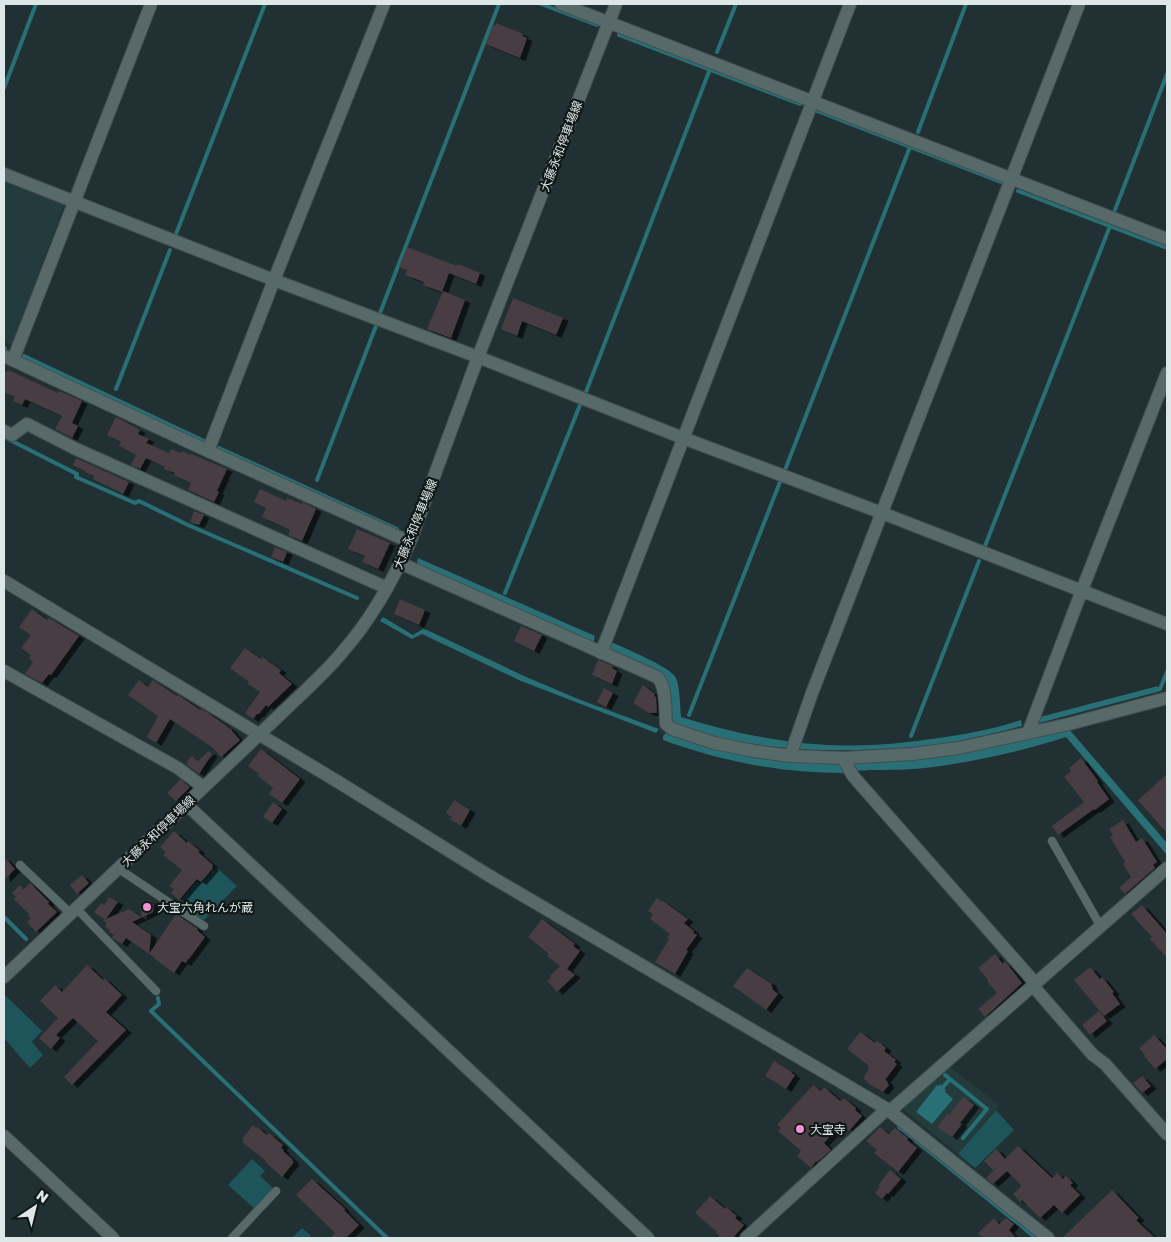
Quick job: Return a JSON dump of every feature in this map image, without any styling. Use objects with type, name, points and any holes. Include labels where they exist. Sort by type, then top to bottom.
[{"type":"street","points":[[151,4],[75,201],[8,358],[410,542]]},
{"type":"street","points":[[208,451],[384,4]]},
{"type":"street","points":[[561,4],[1167,239]]},
{"type":"street","name":"大藤永和停車場線","points":[[4,977],[307,689],[345,650],[367,620],[400,564],[410,542],[478,357],[616,4]]},
{"type":"street","points":[[601,652],[850,4]]},
{"type":"street","points":[[793,749],[812,693],[1079,4]]},
{"type":"street","points":[[4,174],[1167,624]]},
{"type":"street","points":[[1028,733],[1167,373]]},
{"type":"street","points":[[4,431],[12,435],[27,424],[86,454],[386,588]]},
{"type":"street","points":[[400,564],[657,677],[663,686],[666,724],[672,729],[714,743],[754,751],[793,749],[843,758],[912,754],[959,748],[1069,724],[1167,698]]},
{"type":"street","points":[[4,581],[340,783],[488,875],[888,1110],[1048,1238]]},
{"type":"street","points":[[4,671],[178,768],[203,788]]},
{"type":"street","points":[[843,758],[853,776],[1035,985],[1093,1055],[1106,1064],[1167,1134]]},
{"type":"street","points":[[186,804],[648,1238]]},
{"type":"street","points":[[746,1238],[888,1110],[1035,985],[1167,868]]},
{"type":"street","points":[[4,1136],[113,1238]]},
{"type":"lane","points":[[1052,841],[1101,927]]},
{"type":"lane","points":[[20,865],[74,911],[156,991]]},
{"type":"lane","points":[[119,869],[204,926]]},
{"type":"lane","points":[[232,1238],[276,1191]]},
{"type":"shaded area","points":[[4,179],[65,203],[12,345],[4,342]]},
{"type":"shaded area","points":[[418,558],[595,636],[593,644],[418,566]]},
{"type":"shaded area","points":[[383,617],[413,635],[423,629],[427,630],[524,676],[578,699],[659,729],[656,733],[521,681],[422,634],[412,639],[380,621]]},
{"type":"shaded area","points":[[611,642],[666,669],[676,678],[680,697],[681,717],[751,735],[823,745],[871,745],[959,735],[1021,720],[1022,726],[941,744],[860,750],[787,748],[724,738],[694,731],[673,723],[669,689],[665,678],[609,650]]},
{"type":"shaded area","points":[[1158,686],[1157,692],[1039,723],[1040,717]]},
{"type":"shaded area","points":[[1068,728],[1167,843],[1167,855],[1066,737],[984,759],[950,765],[917,769],[868,770],[842,773],[796,771],[729,760],[663,740],[663,736],[666,733],[713,748],[802,762],[838,764]]},
{"type":"shaded area","points":[[216,867],[237,886],[203,921],[178,903],[197,881],[201,884]]},
{"type":"shaded area","points":[[4,994],[42,1031],[32,1042],[43,1055],[30,1068],[4,1038]]},
{"type":"shaded area","points":[[950,1067],[999,1105],[958,1154],[904,1110],[905,1106]]},
{"type":"shaded area","points":[[940,1084],[953,1099],[932,1124],[916,1112],[937,1085],[939,1086]]},
{"type":"shaded area","points":[[996,1110],[1014,1130],[975,1168],[958,1154]]},
{"type":"shaded area","points":[[252,1159],[265,1171],[260,1176],[274,1189],[256,1210],[228,1185]]},
{"type":"shaded area","points":[[302,1228],[311,1236],[309,1238],[292,1238]]},
{"type":"building","points":[[496,23],[523,34],[522,36],[527,38],[520,58],[486,44],[493,25],[495,26]]},
{"type":"building","points":[[407,247],[480,273],[476,284],[449,273],[442,292],[423,285],[424,282],[405,275],[407,270],[399,267]]},
{"type":"building","points":[[443,291],[465,300],[451,338],[427,329]]},
{"type":"building","points":[[513,298],[563,318],[556,335],[522,321],[517,336],[501,329]]},
{"type":"building","points":[[8,370],[58,393],[59,391],[82,401],[72,423],[78,426],[72,438],[55,429],[62,416],[25,399],[22,405],[13,401],[15,397],[4,392],[4,371],[7,372]]},
{"type":"building","points":[[116,417],[140,430],[138,434],[149,439],[146,443],[169,453],[171,449],[181,453],[182,451],[227,469],[214,502],[188,490],[191,483],[146,458],[140,469],[131,465],[136,455],[119,446],[121,442],[107,435]]},
{"type":"building","points":[[76,458],[129,482],[123,494],[93,479],[94,476],[73,465]]},
{"type":"building","points":[[260,489],[286,501],[287,498],[302,504],[303,502],[316,509],[302,541],[288,535],[290,530],[262,517],[266,508],[254,502]]},
{"type":"building","points":[[194,511],[204,515],[199,525],[190,522]]},
{"type":"building","points":[[357,529],[390,543],[378,569],[362,562],[365,556],[348,549]]},
{"type":"building","points":[[275,547],[287,552],[283,562],[271,557]]},
{"type":"building","points":[[400,599],[425,610],[419,625],[394,614]]},
{"type":"building","points":[[32,609],[47,620],[49,618],[79,636],[51,675],[49,674],[42,683],[25,674],[33,662],[29,658],[31,655],[21,648],[31,635],[19,627]]},
{"type":"building","points":[[521,626],[542,635],[534,651],[514,641]]},
{"type":"building","points":[[245,648],[281,670],[279,673],[292,684],[268,707],[266,705],[253,719],[245,713],[260,692],[230,668]]},
{"type":"building","points":[[598,660],[613,666],[612,668],[617,671],[612,684],[592,675]]},
{"type":"building","points":[[139,680],[148,687],[153,680],[200,710],[207,712],[232,730],[240,740],[221,757],[212,747],[170,719],[156,743],[147,737],[158,716],[128,695]]},
{"type":"building","points":[[643,685],[655,694],[657,713],[649,713],[633,703]]},
{"type":"building","points":[[604,688],[613,693],[606,707],[597,702]]},
{"type":"building","points":[[261,749],[300,779],[282,803],[269,794],[273,788],[248,766]]},
{"type":"building","points":[[209,751],[212,754],[199,774],[186,764],[191,756],[198,761]]},
{"type":"building","points":[[1081,758],[1109,799],[1058,835],[1052,826],[1084,802],[1064,777],[1071,771],[1069,768]]},
{"type":"building","points":[[1167,774],[1167,833],[1138,800]]},
{"type":"building","points":[[180,779],[190,787],[176,801],[167,793]]},
{"type":"building","points":[[454,800],[470,810],[461,826],[450,819],[452,817],[446,813]]},
{"type":"building","points":[[273,802],[282,809],[272,823],[263,817]]},
{"type":"building","points":[[1123,820],[1136,842],[1142,838],[1157,862],[1153,865],[1155,868],[1125,894],[1119,888],[1131,877],[1123,864],[1125,862],[1110,837],[1113,835],[1109,829]]},
{"type":"building","points":[[174,831],[187,843],[188,841],[200,851],[198,852],[213,865],[213,868],[201,882],[197,879],[179,900],[171,893],[174,889],[169,886],[182,870],[163,855],[166,852],[160,847]]},
{"type":"building","points":[[4,857],[15,869],[4,880]]},
{"type":"building","points":[[82,875],[89,883],[77,894],[70,885]]},
{"type":"building","points":[[30,883],[57,912],[36,932],[27,922],[31,918],[29,914],[14,899],[16,897],[12,893],[20,885],[23,890]]},
{"type":"building","points":[[109,897],[118,902],[106,919],[129,909],[141,917],[142,903],[148,900],[154,905],[153,912],[132,922],[151,935],[149,954],[126,938],[122,944],[112,938],[114,935],[105,927],[107,923],[103,921],[105,920],[94,912],[101,903],[104,905]]},
{"type":"building","points":[[657,898],[688,919],[684,923],[697,935],[686,950],[688,951],[675,974],[655,962],[670,934],[650,919],[653,914],[648,911]]},
{"type":"building","points":[[1142,905],[1167,934],[1167,958],[1150,939],[1152,937],[1131,914]]},
{"type":"building","points":[[176,914],[198,929],[205,937],[186,963],[182,961],[174,973],[149,954]]},
{"type":"building","points":[[542,919],[575,944],[573,946],[580,951],[567,969],[575,975],[557,992],[547,981],[560,966],[547,956],[549,954],[528,937]]},
{"type":"building","points":[[995,954],[1003,964],[1005,961],[1022,983],[985,1017],[978,1009],[997,993],[978,968]]},
{"type":"building","points":[[87,965],[122,995],[106,1012],[126,1030],[72,1085],[64,1077],[98,1041],[73,1018],[56,1035],[60,1038],[51,1049],[39,1038],[58,1018],[40,1001],[55,985],[62,992]]},
{"type":"building","points":[[1090,967],[1100,979],[1102,977],[1114,992],[1112,993],[1120,1004],[1104,1016],[1074,980]]},
{"type":"building","points":[[747,968],[772,984],[772,989],[778,994],[766,1010],[733,986]]},
{"type":"building","points":[[1099,1011],[1107,1021],[1090,1035],[1082,1025]]},
{"type":"building","points":[[860,1032],[875,1043],[877,1041],[886,1048],[884,1051],[896,1060],[894,1062],[897,1064],[885,1080],[889,1085],[883,1092],[863,1079],[869,1068],[868,1065],[847,1049]]},
{"type":"building","points":[[1154,1035],[1167,1049],[1167,1059],[1155,1069],[1139,1048]]},
{"type":"building","points":[[774,1061],[795,1075],[786,1089],[765,1076]]},
{"type":"building","points":[[1142,1076],[1151,1086],[1142,1093],[1133,1083]]},
{"type":"building","points":[[813,1085],[821,1091],[824,1087],[840,1101],[844,1098],[862,1116],[849,1131],[842,1124],[838,1127],[824,1143],[831,1150],[816,1161],[811,1168],[797,1156],[801,1151],[778,1131],[781,1128],[777,1125]]},
{"type":"building","points":[[963,1097],[974,1105],[952,1137],[937,1127]]},
{"type":"building","points":[[253,1125],[267,1135],[269,1133],[283,1145],[281,1148],[283,1151],[293,1160],[294,1162],[282,1177],[266,1161],[242,1142],[244,1140],[242,1139]]},
{"type":"building","points":[[880,1127],[889,1134],[895,1128],[917,1148],[898,1172],[874,1153],[877,1150],[866,1141]]},
{"type":"building","points":[[1018,1146],[1052,1178],[1057,1173],[1063,1179],[1066,1176],[1073,1183],[1070,1185],[1080,1195],[1062,1213],[1054,1205],[1040,1218],[1013,1194],[1021,1185],[1007,1171],[993,1184],[986,1178],[998,1166],[993,1170],[984,1161],[996,1149],[1005,1159]]},
{"type":"building","points":[[890,1170],[901,1179],[882,1199],[875,1193],[880,1187],[878,1185]]},
{"type":"building","points":[[312,1179],[345,1209],[359,1225],[346,1238],[330,1238],[335,1233],[296,1195]]},
{"type":"building","points":[[1112,1190],[1139,1218],[1136,1220],[1155,1238],[1062,1238]]},
{"type":"building","points":[[710,1196],[725,1209],[726,1207],[737,1216],[735,1218],[744,1225],[733,1238],[721,1238],[717,1232],[695,1213]]},
{"type":"building","points":[[994,1218],[999,1224],[1006,1218],[1014,1224],[1009,1230],[1016,1238],[983,1238],[978,1233]]},
{"type":"waterway","points":[[4,88],[36,4]]},
{"type":"waterway","points":[[176,234],[265,4]]},
{"type":"waterway","points":[[380,313],[499,4]]},
{"type":"waterway","points":[[541,4],[597,25]]},
{"type":"waterway","points":[[717,52],[736,4]]},
{"type":"waterway","points":[[918,132],[966,4]]},
{"type":"waterway","points":[[619,35],[800,104]]},
{"type":"waterway","points":[[586,392],[710,69]]},
{"type":"waterway","points":[[1115,210],[1167,74]]},
{"type":"waterway","points":[[817,111],[1001,182]]},
{"type":"waterway","points":[[785,470],[910,147]]},
{"type":"waterway","points":[[1018,191],[1167,248]]},
{"type":"waterway","points":[[985,546],[1110,226]]},
{"type":"waterway","points":[[116,389],[170,250]]},
{"type":"waterway","points":[[317,480],[376,326]]},
{"type":"waterway","points":[[24,356],[204,441]]},
{"type":"waterway","points":[[505,593],[580,405]]},
{"type":"waterway","points":[[8,439],[77,474],[76,477],[135,503],[139,501],[188,525],[357,598]]},
{"type":"waterway","points":[[219,448],[397,529]]},
{"type":"waterway","points":[[689,715],[780,482]]},
{"type":"waterway","points":[[911,736],[979,561]]},
{"type":"waterway","points":[[1153,691],[1160,689],[1167,672]]},
{"type":"waterway","points":[[4,917],[26,939]]},
{"type":"waterway","points":[[158,998],[159,1004],[151,1011],[387,1238]]},
{"type":"waterway","points":[[945,1075],[987,1109],[963,1138]]},
{"type":"waterway","points":[[943,1087],[950,1079]]},
{"type":"waterway","points":[[899,1127],[1036,1238]]},
{"type":"place","name":"大宝六角れんが蔵","points":[[147,907]]},
{"type":"place","name":"大宝寺","points":[[800,1129]]}]
